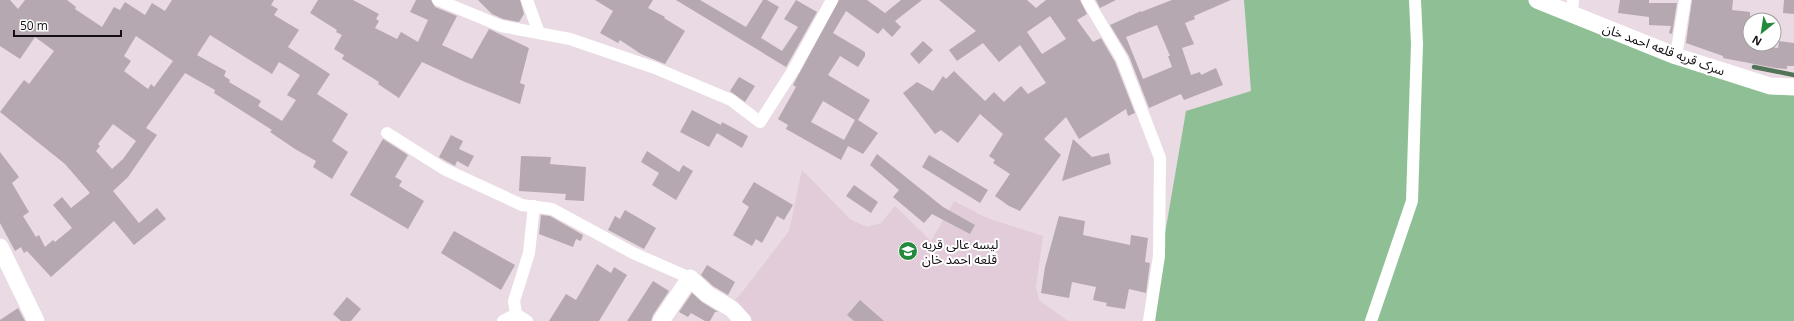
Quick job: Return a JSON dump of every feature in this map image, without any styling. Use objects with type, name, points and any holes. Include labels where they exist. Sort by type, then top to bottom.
[{"type":"street","points":[[438,0],[501,26],[570,39],[655,68],[731,100],[760,122],[794,69],[832,0]]},
{"type":"street","points":[[527,0],[539,33]]},
{"type":"street","points":[[1087,0],[1122,59],[1160,158],[1159,256],[1149,321]]},
{"type":"street","points":[[1371,321],[1412,201],[1417,44],[1415,0]]},
{"type":"street","name":"سرک قریه قلعه احمد خان","points":[[1537,0],[1572,7],[1676,56],[1770,86],[1794,87]]},
{"type":"street","points":[[1676,56],[1685,0]]},
{"type":"street","points":[[387,133],[444,169],[522,205],[552,209],[634,253],[690,278],[707,294],[732,309],[743,321]]},
{"type":"street","points":[[527,321],[516,314],[514,301],[529,253],[534,206]]},
{"type":"street","points":[[0,247],[36,321]]},
{"type":"street","points":[[661,321],[690,278]]},
{"type":"street","points":[[503,321],[516,314]]},
{"type":"shaded area","name":"لیسه عالی قریه قلعه احمد خان","points":[[802,170],[850,219],[867,227],[881,223],[895,206],[931,241],[954,201],[987,218],[1043,236],[1036,287],[1039,300],[1068,321],[750,321],[734,301],[789,231]]},
{"type":"green space","points":[[1244,0],[1537,0],[1794,87],[1794,321],[1150,321],[1186,111],[1251,91]]},
{"type":"building","points":[[0,0],[10,0],[18,9],[25,0],[67,0],[76,7],[75,9],[102,27],[114,7],[120,10],[125,2],[145,15],[152,3],[165,11],[172,0],[274,0],[271,5],[278,9],[274,15],[299,30],[288,47],[330,74],[317,94],[348,114],[332,141],[348,152],[332,179],[313,167],[316,161],[295,149],[270,132],[272,130],[214,93],[215,90],[185,73],[146,128],[157,135],[128,177],[113,191],[139,223],[157,208],[166,219],[134,245],[114,221],[51,277],[27,251],[24,253],[21,247],[15,251],[0,223],[0,152],[19,177],[12,183],[29,212],[23,216],[36,237],[39,235],[45,247],[53,240],[55,242],[72,228],[53,205],[62,197],[71,208],[90,193],[65,164],[0,112],[24,80],[29,84],[54,51],[35,37],[20,59],[0,46]],"holes":[[[210,35],[272,74],[279,62],[300,75],[287,95],[296,100],[282,121],[258,106],[261,101],[229,82],[230,80],[224,76],[226,71],[197,55]],[[136,36],[173,61],[154,87],[151,84],[148,89],[124,71],[131,61],[124,56]],[[113,124],[136,141],[123,159],[112,169],[96,151],[100,146],[98,144]]]},
{"type":"building","points":[[318,0],[353,0],[379,14],[376,19],[379,21],[375,28],[397,39],[401,32],[418,42],[428,20],[410,12],[416,0],[431,0],[435,7],[457,16],[442,45],[472,59],[489,29],[529,48],[520,83],[525,85],[520,104],[465,82],[422,62],[399,98],[378,84],[379,82],[342,59],[344,55],[334,49],[342,35],[336,32],[337,30],[310,13]]},
{"type":"building","points":[[478,0],[520,0],[524,14],[519,22],[503,19],[492,14]]},
{"type":"building","points":[[595,0],[653,0],[648,8],[665,17],[664,18],[685,31],[665,64],[641,54],[620,40],[618,43],[600,33],[613,11]]},
{"type":"building","points":[[676,0],[700,0],[746,27],[763,0],[767,0],[779,7],[761,38],[782,51],[798,27],[784,19],[796,0],[817,12],[786,67]]},
{"type":"building","points":[[839,0],[867,0],[885,13],[901,0],[922,0],[895,21],[901,27],[892,37],[883,28],[878,34],[846,11],[833,33],[865,52],[865,56],[858,67],[840,56],[828,75],[870,100],[858,120],[878,133],[863,154],[848,146],[841,160],[786,129],[788,125],[778,119],[796,87],[793,85]],"holes":[[[823,101],[855,120],[844,140],[811,122]]]},
{"type":"building","points":[[939,0],[1027,0],[1036,8],[1046,0],[1080,0],[1087,14],[1077,20],[1093,42],[1101,38],[1115,62],[1135,113],[1128,116],[1126,109],[1079,139],[1066,117],[1044,139],[1061,155],[1020,211],[1009,206],[995,196],[1010,174],[993,163],[995,160],[989,156],[1003,134],[980,114],[958,143],[941,130],[935,134],[903,93],[917,82],[933,91],[943,76],[946,79],[954,71],[985,101],[994,92],[1004,102],[1021,86],[1028,94],[1046,83],[1020,45],[999,62],[983,43],[957,61],[949,50],[976,31]],"holes":[[[1050,16],[1066,39],[1042,54],[1027,32]]]},
{"type":"building","points":[[1096,0],[1116,0],[1100,8]]},
{"type":"building","points":[[1172,0],[1231,0],[1194,16],[1195,19],[1185,23],[1194,44],[1182,48],[1191,75],[1200,72],[1201,75],[1216,68],[1223,85],[1184,100],[1181,94],[1149,108],[1129,56],[1110,25]],"holes":[[[1157,25],[1170,56],[1168,56],[1172,67],[1143,79],[1126,37]]]},
{"type":"building","points":[[1620,0],[1649,0],[1649,3],[1677,3],[1672,34],[1669,33],[1671,26],[1649,25],[1649,17],[1618,13]]},
{"type":"building","points":[[1692,0],[1733,0],[1732,10],[1750,12],[1742,12],[1742,52],[1782,52],[1782,41],[1794,43],[1794,66],[1787,66],[1787,69],[1775,68],[1723,58],[1723,56],[1686,43]]},
{"type":"building","points":[[1784,0],[1794,0],[1794,14],[1783,13]]},
{"type":"building","points":[[923,41],[933,50],[919,64],[910,54]]},
{"type":"building","points":[[739,77],[755,86],[745,102],[730,91]]},
{"type":"building","points":[[692,110],[721,125],[722,122],[748,136],[742,148],[717,133],[709,147],[680,132]]},
{"type":"building","points":[[451,135],[463,141],[459,149],[474,156],[468,167],[457,161],[455,166],[439,157]]},
{"type":"building","points":[[383,139],[408,155],[395,177],[402,181],[399,186],[424,201],[408,229],[350,195]]},
{"type":"building","points":[[1073,139],[1092,157],[1109,153],[1111,164],[1062,181]]},
{"type":"building","points":[[647,151],[679,172],[683,165],[693,171],[676,200],[652,185],[659,173],[641,162]]},
{"type":"building","points":[[877,154],[943,207],[975,225],[970,234],[932,214],[924,223],[893,197],[899,190],[870,165]]},
{"type":"building","points":[[929,155],[988,190],[980,203],[922,167]]},
{"type":"building","points":[[521,156],[551,157],[550,164],[586,167],[584,201],[565,200],[566,194],[519,191]]},
{"type":"building","points":[[754,182],[793,205],[784,220],[777,216],[762,243],[756,239],[752,246],[733,235],[749,207],[742,202]]},
{"type":"building","points":[[854,185],[878,202],[871,213],[846,196]]},
{"type":"building","points":[[625,210],[656,228],[644,249],[608,230],[615,216],[620,219]]},
{"type":"building","points":[[541,215],[550,216],[583,235],[581,241],[576,239],[573,247],[539,234]]},
{"type":"building","points":[[1059,216],[1085,221],[1083,235],[1130,245],[1131,235],[1148,238],[1145,262],[1150,263],[1146,293],[1129,289],[1125,309],[1106,306],[1107,303],[1093,300],[1096,287],[1072,282],[1069,298],[1041,293],[1045,267]]},
{"type":"building","points":[[454,231],[515,265],[501,290],[441,253]]},
{"type":"building","points":[[597,264],[611,273],[614,267],[627,275],[599,321],[549,321],[566,294],[576,300]]},
{"type":"building","points":[[707,265],[735,282],[728,295],[713,286],[701,275]]},
{"type":"building","points":[[653,281],[669,291],[653,315],[651,321],[627,321]]},
{"type":"building","points":[[692,293],[702,302],[718,312],[715,312],[710,321],[705,321],[691,313],[688,317],[679,312]]},
{"type":"building","points":[[347,297],[361,309],[351,321],[341,321],[333,314]]},
{"type":"building","points":[[860,300],[884,321],[854,321],[847,315]]},
{"type":"building","points":[[18,308],[25,321],[0,321],[0,320]]},
{"type":"waterway","points":[[1754,67],[1794,75]]},
{"type":"place","name":"لیسه عالی قریه قلعه احمد خان","points":[[908,251]]}]
